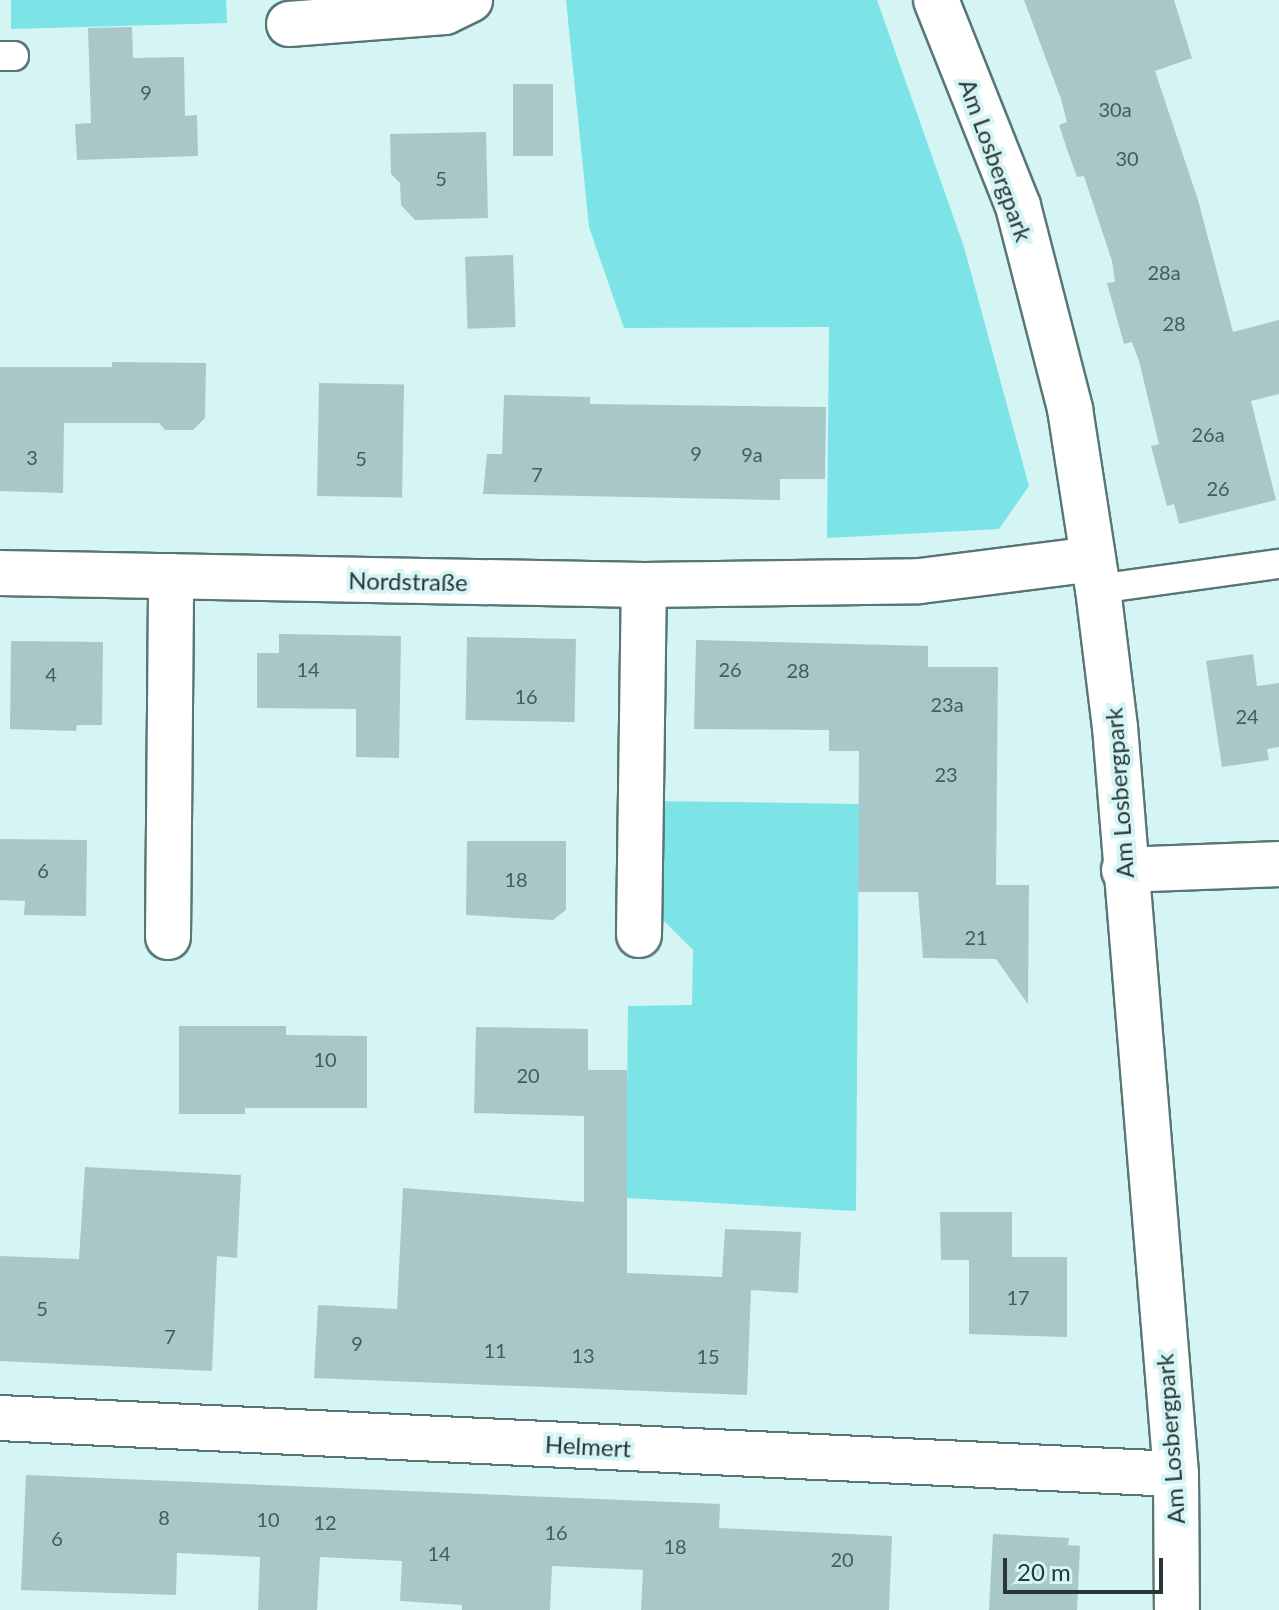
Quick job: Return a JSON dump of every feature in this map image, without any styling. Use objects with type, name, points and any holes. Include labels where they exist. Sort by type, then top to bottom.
[{"type":"street","points":[[289,24],[445,12],[470,0]]},
{"type":"street","name":"Am Losbergpark","points":[[936,0],[1018,206],[1070,409],[1096,574],[1176,1474],[1177,1610]]},
{"type":"street","name":"Nordstraße","points":[[0,573],[644,585],[920,581],[1096,574]]},
{"type":"street","points":[[168,937],[171,576]]},
{"type":"street","points":[[639,935],[644,585]]},
{"type":"street","points":[[1124,870],[1279,864]]},
{"type":"street","name":"Helmert","points":[[0,1418],[1176,1474]]},
{"type":"lane","points":[[1096,574],[1279,564]]},
{"type":"shaded area","points":[[11,0],[226,0],[227,23],[11,29]]},
{"type":"shaded area","points":[[566,0],[877,0],[964,247],[1029,486],[999,529],[827,538],[829,327],[624,328],[589,227]]},
{"type":"shaded area","points":[[654,801],[859,804],[856,1211],[626,1198],[628,1006],[692,1005],[693,950],[653,910]]},
{"type":"building","points":[[1024,0],[1174,0],[1192,58],[1155,71],[1198,200],[1233,332],[1279,320],[1279,394],[1251,401],[1276,500],[1179,524],[1174,504],[1167,506],[1151,446],[1159,444],[1139,361],[1132,342],[1124,344],[1107,283],[1115,282],[1112,261],[1084,176],[1077,177],[1068,152],[1059,125],[1067,122],[1061,99]]},
{"type":"building","points":[[132,27],[133,58],[184,57],[185,116],[197,115],[198,156],[77,160],[75,124],[91,123],[88,28]]},
{"type":"building","points":[[513,84],[553,84],[553,156],[513,156]]},
{"type":"building","points":[[486,132],[488,218],[415,220],[401,205],[400,183],[391,174],[390,134]]},
{"type":"building","points":[[513,255],[516,327],[468,329],[465,257]]},
{"type":"building","points":[[112,362],[206,363],[205,418],[193,430],[165,430],[159,423],[64,423],[63,493],[0,491],[0,367],[112,367]]},
{"type":"building","points":[[319,383],[404,384],[402,497],[317,496]]},
{"type":"building","points":[[504,395],[590,397],[590,404],[826,407],[825,479],[780,479],[780,500],[483,494],[487,454],[502,454]]},
{"type":"building","points":[[279,634],[401,636],[399,758],[356,757],[356,709],[257,708],[257,653],[279,653]]},
{"type":"building","points":[[467,637],[576,639],[575,722],[466,720]]},
{"type":"building","points":[[696,640],[928,646],[928,667],[998,667],[996,885],[1029,885],[1028,1004],[996,959],[923,958],[918,892],[858,892],[859,751],[829,751],[829,730],[694,729]]},
{"type":"building","points":[[11,641],[103,642],[102,725],[77,725],[76,731],[10,729]]},
{"type":"building","points":[[1253,654],[1257,686],[1279,683],[1279,747],[1267,749],[1269,760],[1222,767],[1206,661]]},
{"type":"building","points":[[0,839],[87,840],[86,916],[24,915],[25,901],[0,900]]},
{"type":"building","points":[[467,841],[566,841],[566,910],[553,920],[466,915]]},
{"type":"building","points":[[179,1026],[286,1026],[286,1035],[367,1036],[367,1108],[245,1108],[245,1114],[179,1114]]},
{"type":"building","points":[[476,1027],[588,1029],[588,1070],[627,1070],[627,1273],[722,1277],[725,1229],[801,1232],[798,1293],[751,1290],[747,1395],[314,1378],[318,1305],[397,1309],[403,1188],[584,1202],[584,1116],[474,1113]]},
{"type":"building","points":[[85,1167],[241,1175],[237,1258],[217,1256],[212,1371],[0,1361],[0,1256],[79,1259]]},
{"type":"building","points":[[940,1212],[1012,1212],[1012,1257],[1067,1257],[1067,1337],[969,1334],[969,1260],[941,1260]]},
{"type":"building","points":[[26,1475],[720,1504],[719,1528],[892,1536],[889,1610],[641,1610],[643,1570],[552,1566],[550,1610],[462,1610],[462,1605],[400,1601],[402,1561],[320,1557],[317,1610],[258,1610],[260,1557],[177,1553],[176,1595],[21,1590]]},
{"type":"building","points":[[993,1534],[1069,1538],[1068,1545],[1080,1546],[1077,1610],[989,1610]]}]
